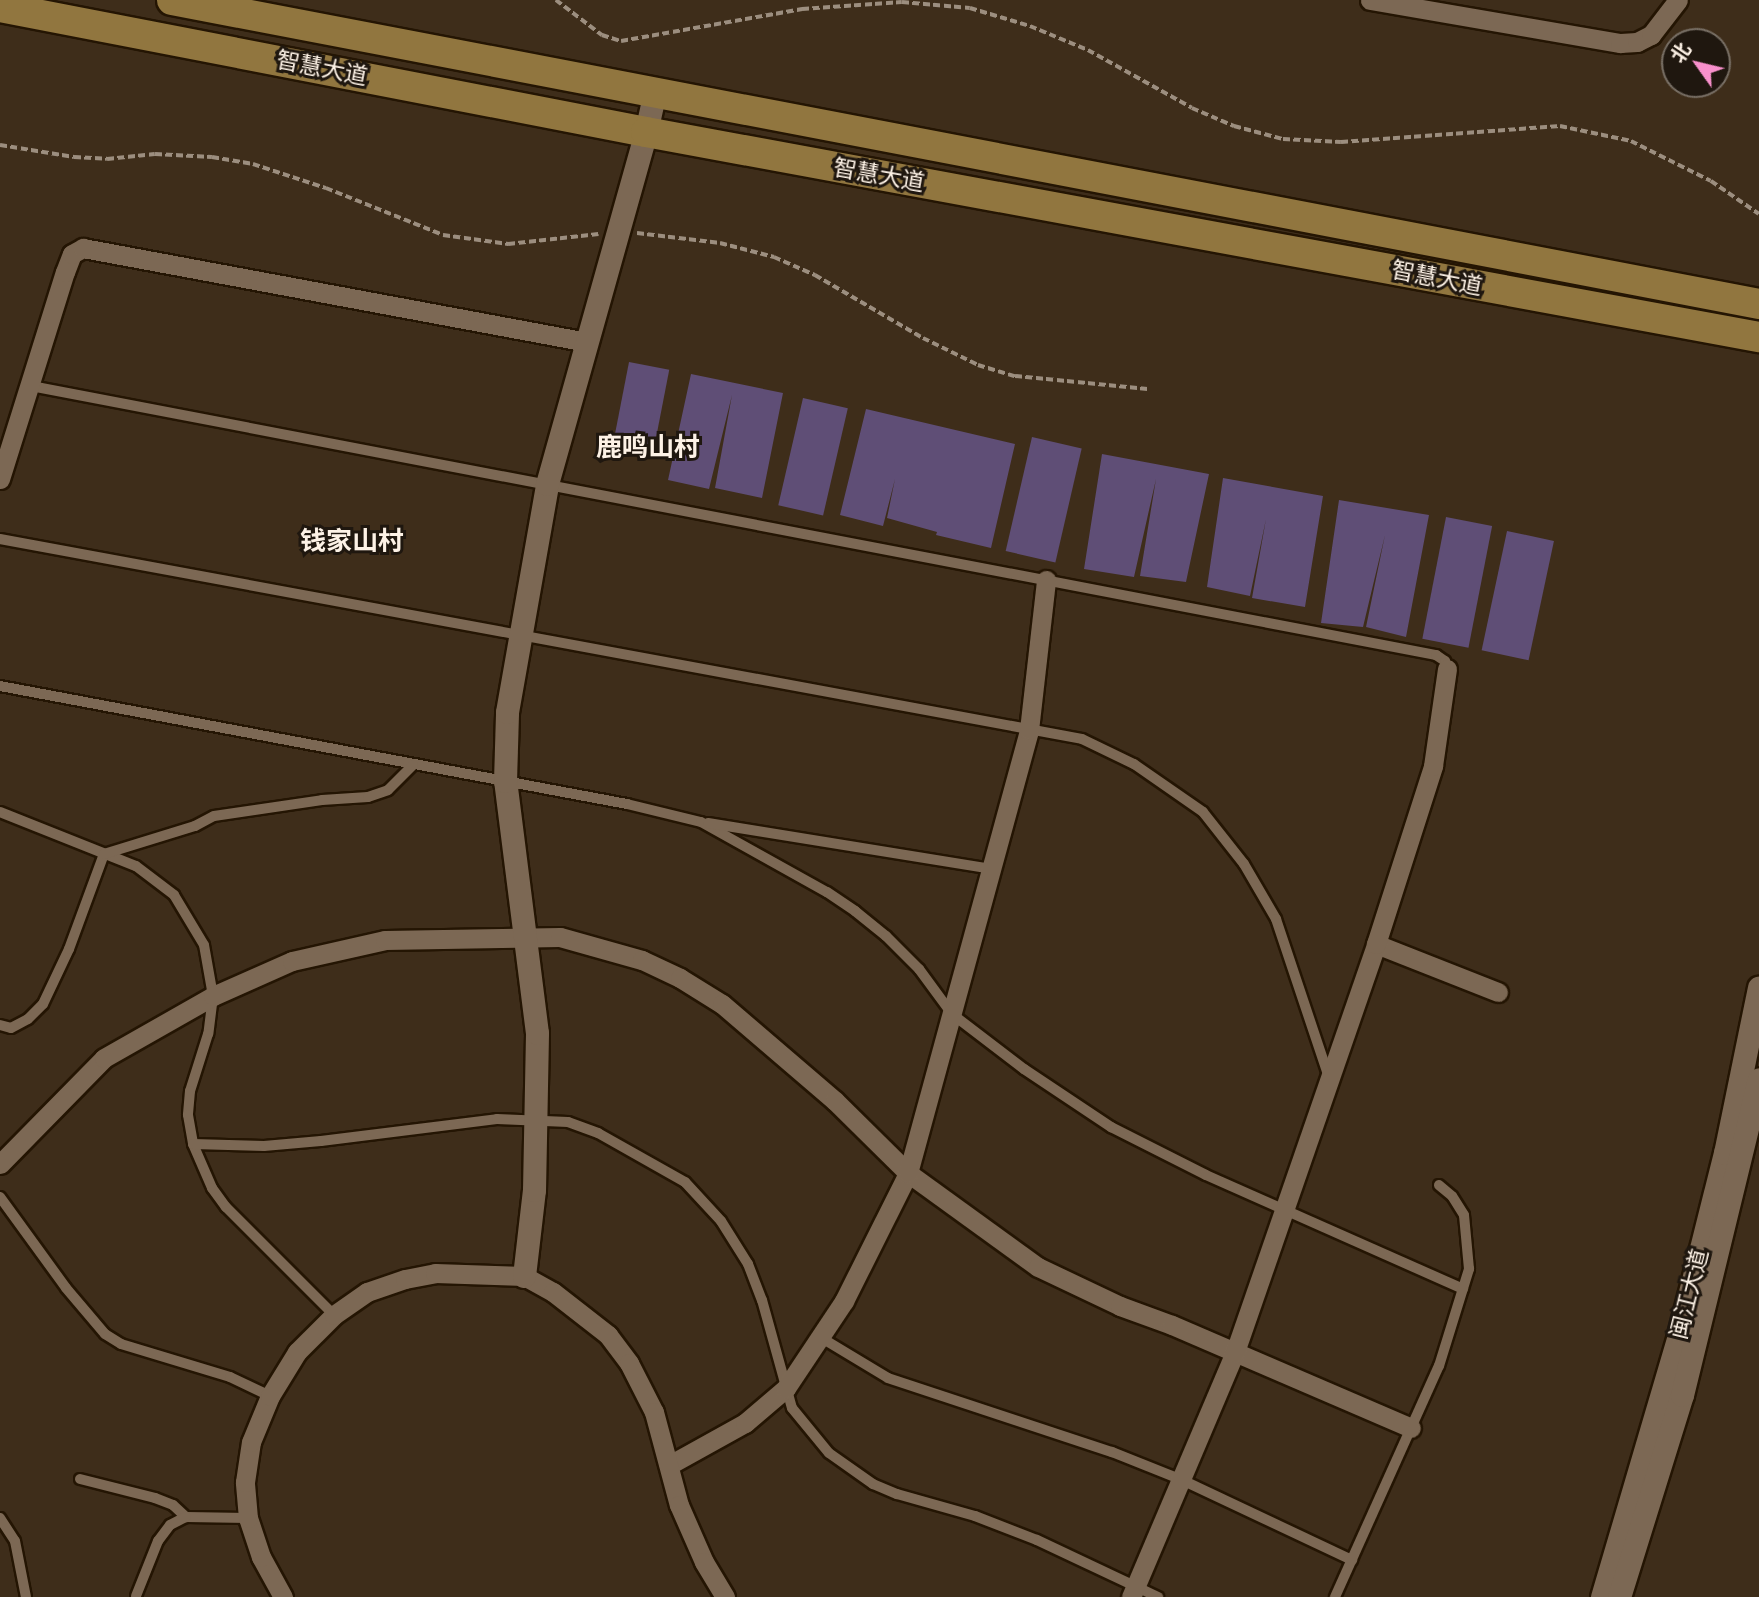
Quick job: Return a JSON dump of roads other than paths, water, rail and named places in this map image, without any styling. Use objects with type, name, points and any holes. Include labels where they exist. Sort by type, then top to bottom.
[{"type":"main road","name":"智慧大道","points":[[172,0],[1759,304]]},
{"type":"main road","name":"智慧大道","points":[[0,7],[646,132],[1759,338]]},
{"type":"street","points":[[1370,0],[1620,43],[1637,42],[1651,35],[1678,0]]},
{"type":"street","points":[[524,1276],[534,1190],[537,1033],[505,781],[507,712],[547,484],[619,232],[655,91]]},
{"type":"street","points":[[0,479],[65,272],[72,254],[83,248],[587,342]]},
{"type":"street","points":[[671,1464],[745,1423],[786,1388],[844,1301],[908,1173],[1029,730],[1045,580]]},
{"type":"street","points":[[1133,1592],[1235,1352],[1376,944],[1433,766],[1447,668]]},
{"type":"street","points":[[0,1164],[104,1058],[213,996],[292,961],[346,947],[426,937],[560,937],[642,960],[712,997],[769,1041],[908,1173],[1038,1267],[1120,1306],[1411,1428]]},
{"type":"street","points":[[1376,944],[1498,992]]},
{"type":"street","name":"闽江大道","points":[[1602,1597],[1683,1319],[1725,1153],[1759,987]]},
{"type":"street","name":"闽江大道","points":[[1619,1597],[1682,1395],[1759,1079]]},
{"type":"street","points":[[283,1597],[261,1557],[248,1518],[245,1482],[251,1442],[270,1396],[297,1352],[316,1329],[334,1315],[367,1292],[405,1279],[435,1273],[524,1276],[553,1292],[608,1335],[629,1363],[654,1412],[671,1464],[679,1505],[699,1551],[725,1597]]},
{"type":"lane","points":[[31,386],[1436,655],[1445,661],[1447,668]]},
{"type":"lane","points":[[0,538],[1082,739],[1134,764],[1203,812],[1244,864],[1276,919],[1329,1077]]},
{"type":"lane","points":[[0,686],[505,781],[701,821],[991,869]]},
{"type":"lane","points":[[104,853],[195,826],[214,817],[310,802],[368,797],[388,790],[413,765]]},
{"type":"lane","points":[[0,812],[136,866],[174,895],[204,945],[213,996],[208,1034],[190,1091],[188,1115],[193,1144],[212,1188],[226,1207],[334,1315]]},
{"type":"lane","points":[[701,821],[827,892],[855,911],[886,936],[919,969],[952,1014],[1024,1069],[1111,1127],[1162,1155],[1463,1289]]},
{"type":"lane","points":[[0,1025],[11,1028],[28,1019],[43,1004],[69,949],[104,853]]},
{"type":"lane","points":[[193,1144],[264,1146],[497,1119],[568,1122],[598,1133],[685,1182],[721,1221],[748,1264],[773,1334],[792,1408],[829,1453],[873,1484],[897,1494],[975,1516],[1037,1540],[1133,1592],[1158,1597]]},
{"type":"lane","points":[[1335,1597],[1439,1366],[1469,1269],[1464,1215],[1451,1196],[1439,1185]]},
{"type":"lane","points":[[0,1197],[66,1288],[106,1334],[121,1344],[230,1377],[270,1396]]},
{"type":"lane","points":[[820,1337],[888,1378],[1112,1452],[1182,1480],[1352,1560]]},
{"type":"lane","points":[[80,1479],[155,1499],[173,1506],[186,1517]]},
{"type":"lane","points":[[136,1596],[158,1541],[170,1525],[186,1517],[248,1518]]},
{"type":"lane","points":[[0,1518],[15,1541],[26,1597]]},
{"type":"district","name":"鹿鸣山村","points":[[648,447]]},
{"type":"district","name":"钱家山村","points":[[352,541]]}]
